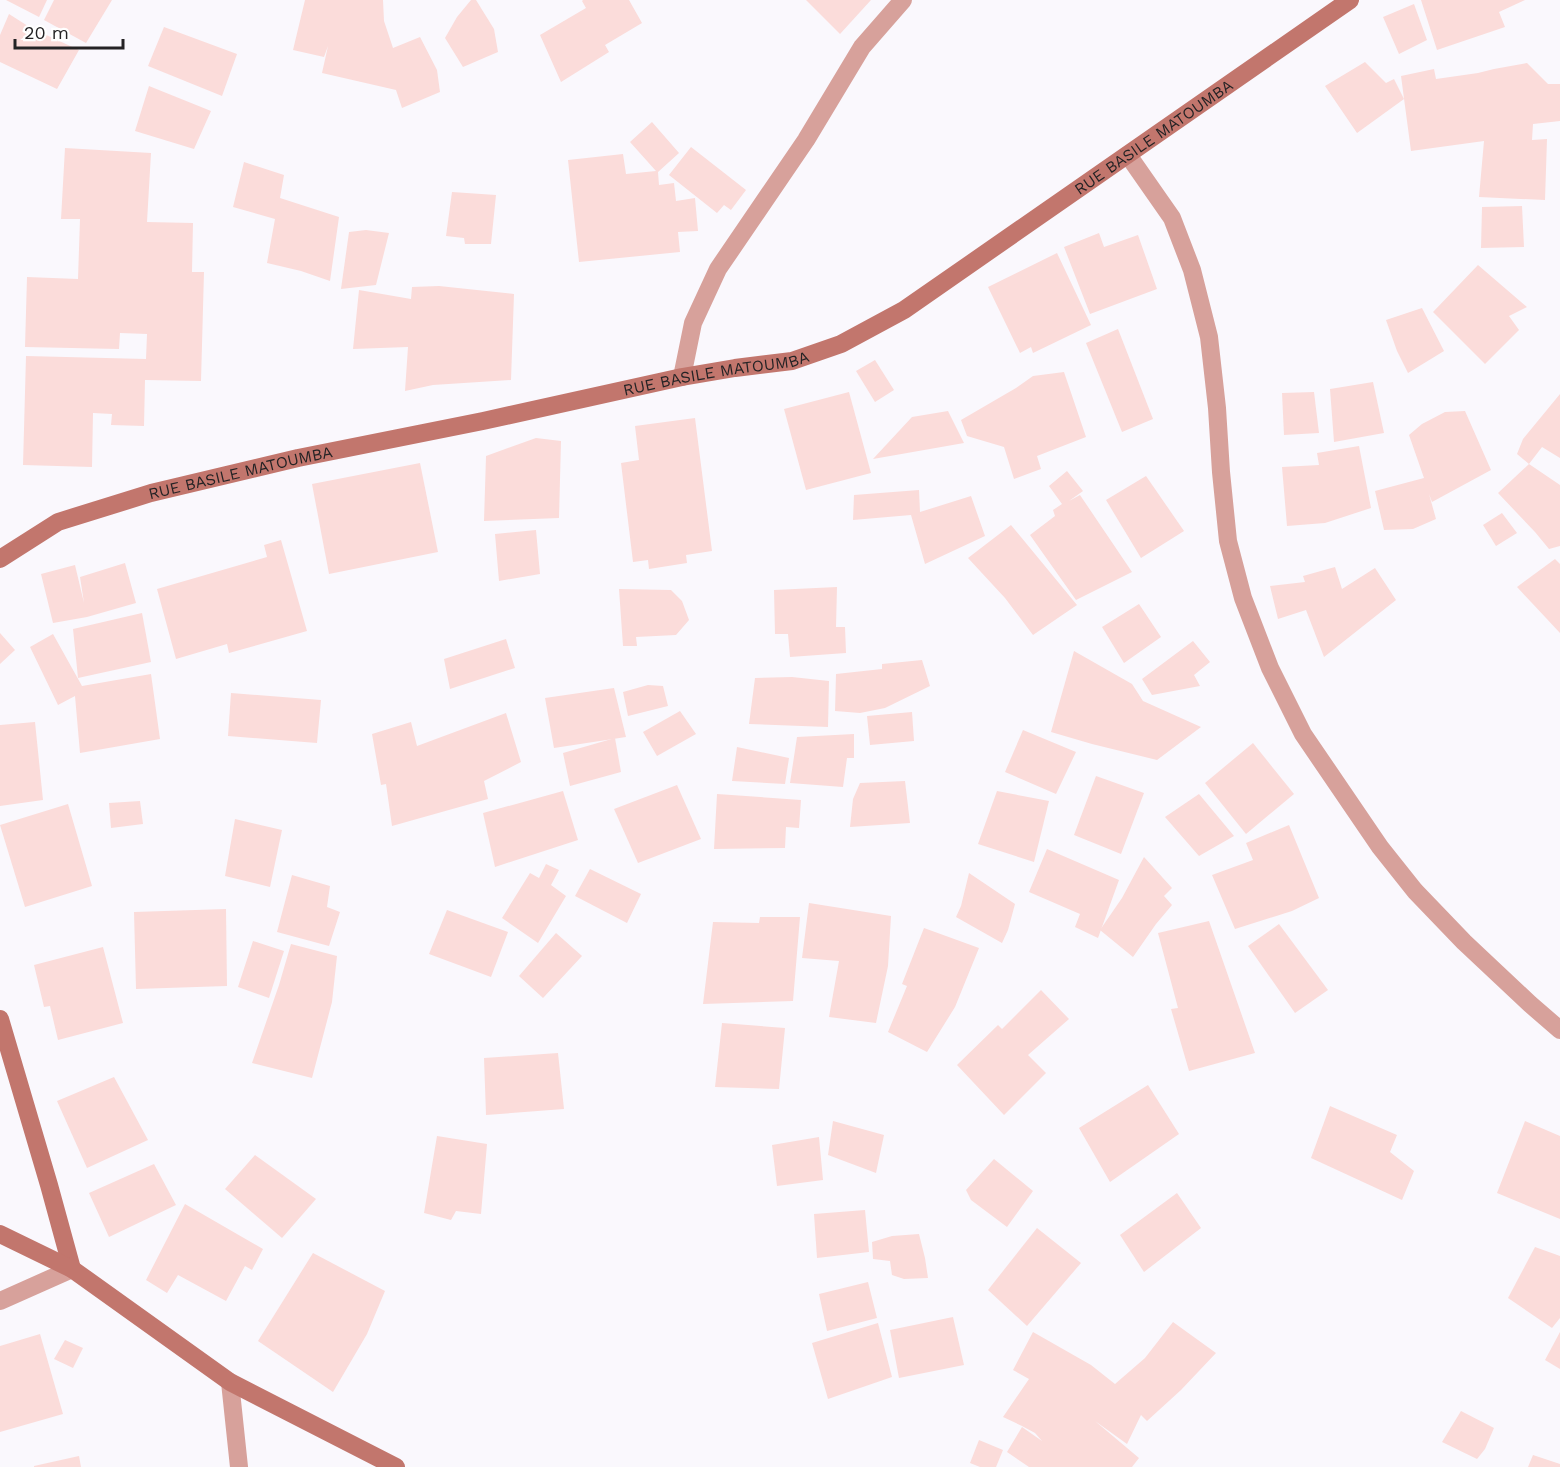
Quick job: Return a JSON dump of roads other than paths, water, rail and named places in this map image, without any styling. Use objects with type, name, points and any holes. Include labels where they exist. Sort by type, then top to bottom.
[{"type":"street","points":[[682,377],[693,323],[718,269],[806,140],[862,47],[903,0]]},
{"type":"street","name":"RUE BASILE MATOUMBA","points":[[0,559],[58,522],[151,493],[298,458],[483,421],[682,377],[792,361],[841,344],[904,310],[1350,0]]},
{"type":"street","points":[[1128,155],[1172,218],[1192,270],[1209,337],[1228,542],[1243,598],[1270,668],[1304,734],[1380,847],[1415,891],[1472,950],[1560,1030]]},
{"type":"street","points":[[0,1019],[72,1269]]},
{"type":"street","points":[[0,1234],[72,1269],[230,1382],[396,1467]]},
{"type":"street","points":[[0,1301],[72,1269]]},
{"type":"street","points":[[230,1382],[238,1467]]}]
